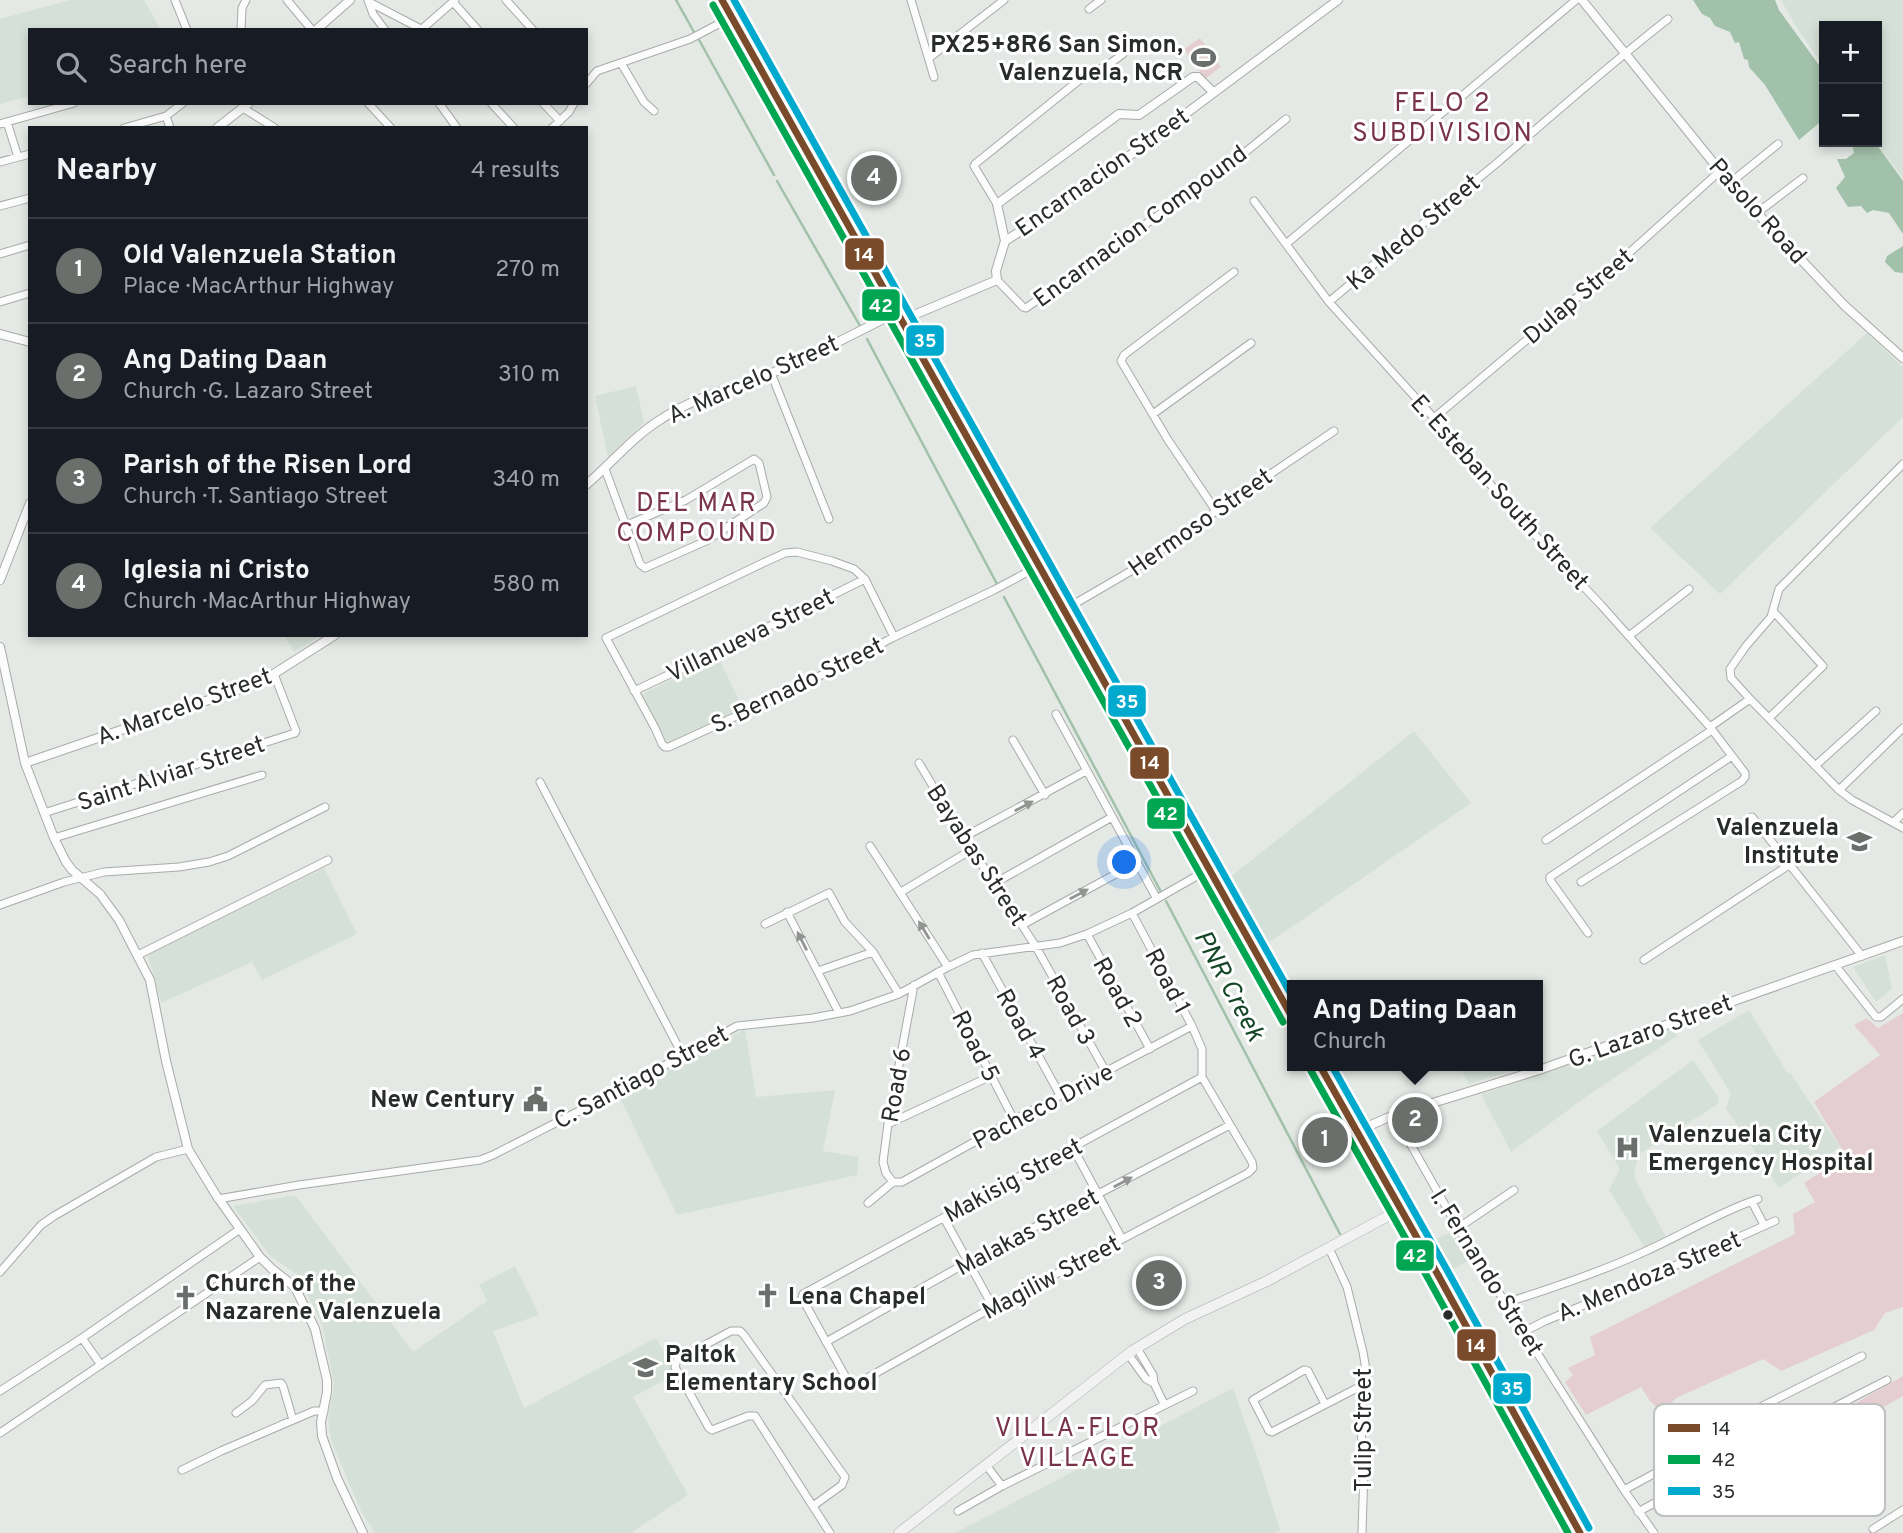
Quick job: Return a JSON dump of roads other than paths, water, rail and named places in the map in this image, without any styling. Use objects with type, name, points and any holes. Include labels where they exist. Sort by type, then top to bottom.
[{"type":"highway","points":[[722,0],[1287,1006]]},
{"type":"highway","points":[[1323,1071],[1580,1533]]},
{"type":"main road","points":[[899,1533],[1137,1348],[1185,1318],[1267,1280],[1401,1209]]},
{"type":"street","points":[[241,28],[242,8],[246,0]]},
{"type":"street","points":[[287,0],[312,28]]},
{"type":"street","points":[[316,28],[350,0]]},
{"type":"street","points":[[506,0],[531,28]]},
{"type":"street","points":[[911,0],[934,77]]},
{"type":"street","points":[[929,58],[1004,0]]},
{"type":"street","points":[[1089,9],[1101,0]]},
{"type":"street","name":"Encarnacion Street","points":[[997,280],[996,271],[1005,241],[1093,183],[1338,0]]},
{"type":"street","points":[[1286,244],[1576,0]]},
{"type":"street","name":"Pasolo Road","points":[[1582,0],[1757,214],[1845,306],[1903,358]]},
{"type":"street","points":[[177,1],[186,28]]},
{"type":"street","points":[[369,1],[420,28]]},
{"type":"street","points":[[369,1],[373,14],[384,28]]},
{"type":"street","points":[[423,28],[454,1],[476,28]]},
{"type":"street","points":[[588,82],[597,71],[690,39],[732,16]]},
{"type":"street","name":"Ka Medo Street","points":[[1329,302],[1668,19]]},
{"type":"street","points":[[1005,241],[997,204],[975,164],[1083,77],[1123,54]]},
{"type":"street","points":[[621,63],[644,102],[654,111]]},
{"type":"street","points":[[997,204],[1119,114],[1136,116],[1193,76],[1199,77],[1213,92]]},
{"type":"street","points":[[18,157],[4,123],[67,105]]},
{"type":"street","points":[[131,126],[166,116],[180,105]]},
{"type":"street","points":[[370,105],[389,126]]},
{"type":"street","points":[[440,105],[456,126]]},
{"type":"street","points":[[493,105],[512,126]]},
{"type":"street","points":[[545,105],[560,121]]},
{"type":"street","points":[[554,126],[572,105]]},
{"type":"street","points":[[221,126],[246,106],[272,126]]},
{"type":"street","points":[[166,116],[169,126]]},
{"type":"street","name":"Encarnacion Compound","points":[[997,280],[1026,308],[1227,167],[1286,119]]},
{"type":"street","points":[[1730,183],[1778,144]]},
{"type":"street","points":[[0,162],[28,154]]},
{"type":"street","name":"Dulap Street","points":[[1434,418],[1619,262],[1720,171]]},
{"type":"street","points":[[1757,214],[1803,178]]},
{"type":"street","points":[[0,206],[28,199]]},
{"type":"street","name":"E. Esteban South Street","points":[[1254,201],[1329,302],[1434,418],[1519,518],[1711,728],[1745,773],[1742,781],[1581,882]]},
{"type":"street","points":[[0,254],[28,246]]},
{"type":"street","points":[[1216,511],[1168,440],[1121,361],[1124,355],[1234,272]]},
{"type":"street","points":[[900,316],[997,280]]},
{"type":"street","points":[[0,302],[28,294]]},
{"type":"street","name":"A. Marcelo Street","points":[[588,483],[631,441],[662,418],[695,400],[771,373],[900,316]]},
{"type":"street","points":[[0,334],[28,341]]},
{"type":"street","points":[[1153,414],[1251,342]]},
{"type":"street","points":[[771,373],[829,519]]},
{"type":"street","name":"Hermoso Street","points":[[1063,610],[1136,568],[1334,431]]},
{"type":"street","points":[[605,469],[640,564],[645,568],[706,541],[764,503],[767,497],[759,463],[754,459],[685,500],[627,525]]},
{"type":"street","points":[[1903,464],[1779,589],[1774,612],[1731,665],[1730,673],[1731,678],[1750,699],[1839,790],[1903,828]]},
{"type":"street","points":[[0,580],[2,567],[28,508]]},
{"type":"street","name":"S. Bernado Street","points":[[865,579],[855,569],[832,561],[797,552],[785,553],[606,638],[662,744],[668,747],[789,692],[1039,566]]},
{"type":"street","points":[[865,579],[894,637]]},
{"type":"street","name":"Villanueva Street","points":[[634,691],[865,579]]},
{"type":"street","points":[[1629,636],[1689,589]]},
{"type":"street","points":[[1769,718],[1823,666],[1774,612]]},
{"type":"street","name":"A. Marcelo Street","points":[[25,763],[261,682],[332,637]]},
{"type":"street","points":[[0,647],[25,763],[54,838],[72,870],[110,906],[150,980],[166,1061],[188,1149],[218,1199],[260,1257],[295,1287],[315,1329],[327,1380],[321,1422],[322,1436],[341,1490],[363,1533]]},
{"type":"street","name":"Saint Alviar Street","points":[[44,813],[295,733],[274,674]]},
{"type":"street","points":[[1546,840],[1750,699]]},
{"type":"street","points":[[1815,766],[1876,711]]},
{"type":"street","points":[[1055,714],[1157,899]]},
{"type":"street","points":[[1839,790],[1903,728]]},
{"type":"street","points":[[1013,740],[1045,795]]},
{"type":"street","points":[[1588,933],[1550,877],[1732,756]]},
{"type":"street","name":"Bayabas Street","points":[[919,763],[971,850],[1036,947]]},
{"type":"street","points":[[964,838],[1086,771]]},
{"type":"street","points":[[54,838],[262,775]]},
{"type":"street","points":[[540,782],[684,1056]]},
{"type":"street","points":[[0,905],[80,877],[104,872],[179,867],[209,862],[228,856],[325,807]]},
{"type":"street","points":[[1894,822],[1903,813]]},
{"type":"street","points":[[995,883],[1112,817]]},
{"type":"street","points":[[1752,817],[1862,956]]},
{"type":"street","points":[[870,846],[948,967]]},
{"type":"street","points":[[901,892],[971,850]]},
{"type":"street","points":[[138,955],[328,860]]},
{"type":"street","points":[[1022,925],[1136,863]]},
{"type":"street","points":[[1644,960],[1789,865]]},
{"type":"street","name":"C. Santiago Street","points":[[218,1199],[480,1160],[737,1026],[839,1013],[899,994],[948,967],[982,953],[1060,943],[1132,913],[1209,869]]},
{"type":"street","points":[[765,924],[829,892],[845,922],[873,952],[899,994]]},
{"type":"street","points":[[787,912],[839,1013]]},
{"type":"street","name":"Road 1","points":[[1132,913],[1202,1049],[1202,1077]]},
{"type":"street","name":"Road 2","points":[[1087,934],[1150,1049]]},
{"type":"street","name":"G. Lazaro Street","points":[[1543,1069],[1903,941]]},
{"type":"street","name":"Road 3","points":[[1036,947],[1106,1072]]},
{"type":"street","points":[[818,971],[873,952]]},
{"type":"street","name":"Road 4","points":[[982,953],[1060,1096]]},
{"type":"street","points":[[1835,965],[1876,1017],[1881,1017],[1903,999]]},
{"type":"street","name":"Road 5","points":[[938,972],[1014,1120]]},
{"type":"street","name":"Road 6","points":[[893,1182],[886,1173],[883,1162],[914,985]]},
{"type":"street","name":"Pacheco Drive","points":[[868,1203],[893,1182],[902,1182],[1192,1026]]},
{"type":"street","name":"G. Lazaro Street","points":[[1357,1131],[1394,1115],[1536,1071]]},
{"type":"street","points":[[888,1124],[991,1076]]},
{"type":"street","points":[[1202,1077],[1230,1125]]},
{"type":"street","name":"Makisig Street","points":[[825,1342],[802,1298],[803,1294],[1202,1077]]},
{"type":"street","name":"I. Fernando Street","points":[[1394,1115],[1458,1228],[1654,1533]]},
{"type":"street","name":"Magiliw Street","points":[[825,1342],[853,1386],[993,1307],[1248,1173],[1253,1168],[1252,1162],[1230,1125]]},
{"type":"street","name":"Malakas Street","points":[[825,1342],[968,1262],[1230,1125]]},
{"type":"street","points":[[1073,1148],[1122,1239]]},
{"type":"street","points":[[0,1272],[41,1225],[54,1216],[156,1157],[188,1149]]},
{"type":"street","points":[[1458,1228],[1514,1190]]},
{"type":"street","points":[[1505,1303],[1584,1277],[1755,1200],[1764,1225]]},
{"type":"street","points":[[944,1217],[993,1307]]},
{"type":"street","name":"A. Mendoza Street","points":[[1523,1332],[1775,1221]]},
{"type":"street","points":[[0,1391],[240,1229]]},
{"type":"street","name":"Tulip Street","points":[[1329,1248],[1350,1297],[1367,1376],[1360,1416],[1364,1460],[1362,1533]]},
{"type":"street","points":[[0,1433],[260,1257]]},
{"type":"street","points":[[813,1506],[842,1485],[845,1477],[744,1335],[740,1331],[731,1331],[677,1360],[675,1367],[709,1428],[715,1429],[748,1416],[755,1416],[830,1533]]},
{"type":"street","points":[[82,1338],[101,1364]]},
{"type":"street","points":[[1137,1348],[1153,1375],[1164,1404]]},
{"type":"street","points":[[1128,1354],[1146,1379],[1154,1383]]},
{"type":"street","points":[[1767,1404],[1862,1356]]},
{"type":"street","points":[[1325,1404],[1308,1371],[1304,1370],[1253,1400],[1272,1432],[1365,1384]]},
{"type":"street","points":[[1840,1404],[1887,1380]]},
{"type":"street","points":[[236,1412],[252,1401],[265,1385],[281,1383],[293,1420]]},
{"type":"street","points":[[958,1511],[1002,1486],[1193,1391]]},
{"type":"street","points":[[182,1470],[314,1411],[324,1411]]},
{"type":"street","points":[[986,1465],[1002,1486]]},
{"type":"street","points":[[1624,1490],[1654,1474]]},
{"type":"street","points":[[1639,1512],[1654,1504]]},
{"type":"street","points":[[1873,1529],[1903,1510]]},
{"type":"waterway","name":"PNR Creek","points":[[676,0],[694,32]]},
{"type":"waterway","name":"PNR Creek","points":[[698,38],[774,175]]},
{"type":"waterway","name":"PNR Creek","points":[[777,181],[860,326]]},
{"type":"waterway","name":"PNR Creek","points":[[867,339],[997,584]]},
{"type":"waterway","name":"PNR Creek","points":[[1004,597],[1161,892]]},
{"type":"waterway","name":"PNR Creek","points":[[1166,901],[1340,1234]]},
{"type":"place","name":"PX25+8R6 San Simon, Valenzuela, NCR","points":[[1203,58]]},
{"type":"place","name":"Iglesia ni Cristo","points":[[874,178]]},
{"type":"place","name":"Valenzuela Institute","points":[[1859,841]]},
{"type":"place","name":"New Century","points":[[535,1099]]},
{"type":"place","name":"Ang Dating Daan","points":[[1415,1120]]},
{"type":"place","name":"Old Valenzuela Station","points":[[1325,1140]]},
{"type":"place","name":"Valenzuela City Emergency Hospital","points":[[1628,1148]]},
{"type":"place","name":"Parish of the Risen Lord","points":[[1159,1283]]},
{"type":"place","name":"Lena Chapel","points":[[768,1296]]},
{"type":"place","name":"Church of the Nazarene Valenzuela","points":[[185,1297]]},
{"type":"place","name":"Paltok Elementary School","points":[[645,1368]]},
{"type":"district","name":"FELO 2 SUBDIVISION","points":[[1443,117]]},
{"type":"district","name":"DEL MAR COMPOUND","points":[[697,517]]},
{"type":"district","name":"VILLA-FLOR VILLAGE","points":[[1078,1442]]}]
